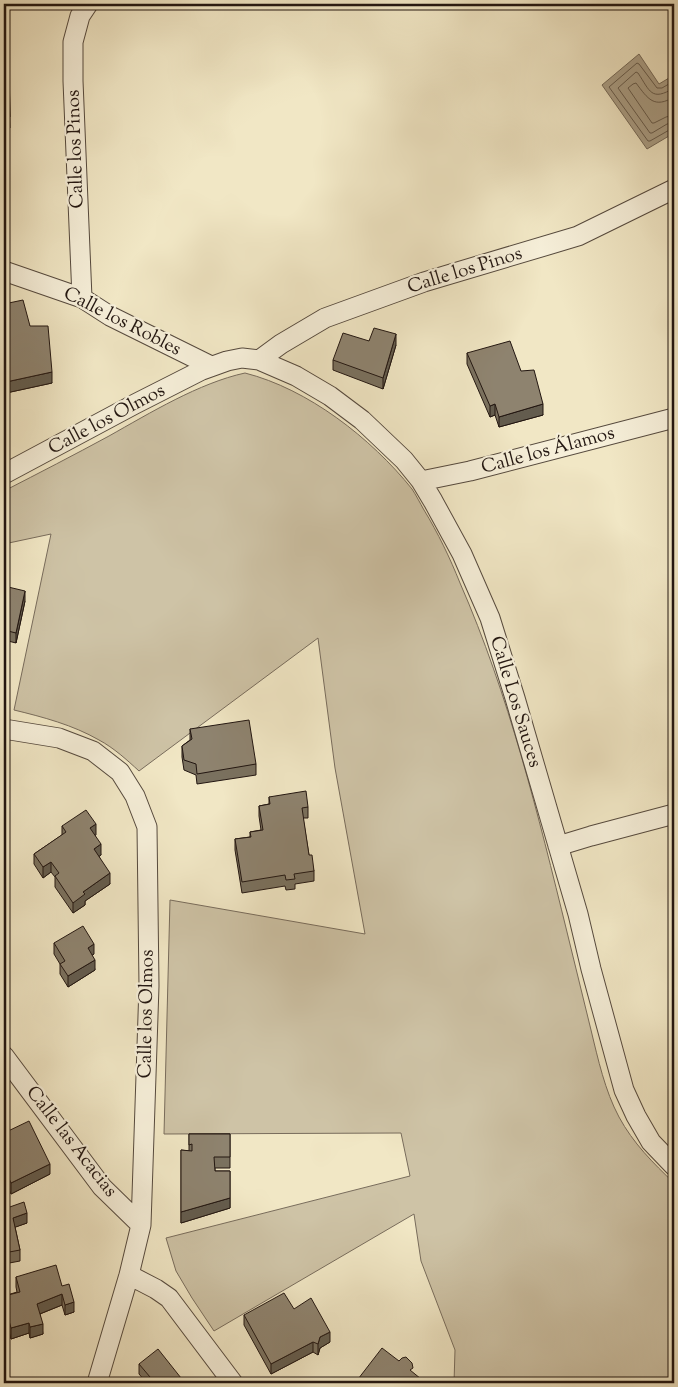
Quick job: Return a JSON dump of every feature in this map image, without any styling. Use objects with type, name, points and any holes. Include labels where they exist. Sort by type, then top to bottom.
[{"type":"street","name":"Calle los Pinos","points":[[82,298],[73,42],[80,16],[88,4]]},
{"type":"street","name":"Calle los Pinos","points":[[259,360],[280,344],[325,318],[424,282],[578,236],[674,189]]},
{"type":"street","name":"Calle los Robles","points":[[8,274],[82,298],[110,316],[210,366]]},
{"type":"street","name":"Calle Los Sauces","points":[[210,366],[227,360],[242,358],[259,360],[296,376],[338,402],[362,420],[404,460],[421,481],[462,554],[490,618],[578,914],[624,1090],[651,1142],[674,1166]]},
{"type":"street","name":"Calle los Olmos","points":[[4,474],[210,366]]},
{"type":"street","name":"Calle los Álamos","points":[[421,481],[470,471],[674,418]]},
{"type":"street","name":"Calle los Olmos","points":[[4,729],[60,738],[93,751],[120,772],[134,796],[147,827],[149,986],[141,1225],[129,1275],[97,1383]]},
{"type":"street","points":[[558,846],[674,814]]},
{"type":"street","name":"Calle las Acacias","points":[[4,1056],[102,1187],[141,1225]]},
{"type":"street","points":[[129,1275],[169,1298],[233,1383]]},
{"type":"shaded area","points":[[245,373],[269,380],[315,403],[358,434],[396,470],[412,489],[448,555],[493,668],[521,755],[606,1086],[619,1117],[637,1144],[674,1183],[674,1383],[454,1383],[455,1350],[421,1261],[414,1214],[214,1331],[176,1271],[166,1238],[410,1176],[401,1133],[164,1134],[170,900],[365,934],[335,768],[318,638],[139,771],[105,743],[79,730],[14,710],[51,534],[4,544],[4,491],[193,391]]},
{"type":"water","points":[[639,54],[659,84],[674,75],[674,133],[647,149],[602,85]]},
{"type":"building","points":[[4,62],[9,62],[10,117],[4,117]]},
{"type":"building","points":[[23,300],[30,326],[48,326],[52,372],[6,382],[4,374],[4,304]]},
{"type":"building","points":[[374,328],[396,334],[383,378],[333,360],[343,333],[369,341]]},
{"type":"building","points":[[510,341],[521,371],[534,370],[543,404],[499,417],[495,404],[490,406],[467,353]]},
{"type":"building","points":[[4,586],[25,591],[16,633],[4,630]]},
{"type":"building","points":[[249,720],[256,764],[197,774],[196,764],[184,760],[182,746],[192,739],[190,729]]},
{"type":"building","points":[[306,791],[308,807],[302,808],[309,855],[312,855],[314,871],[294,874],[295,879],[286,880],[285,875],[242,882],[235,839],[251,837],[250,832],[263,830],[259,806],[270,804],[269,797]]},
{"type":"building","points":[[86,810],[96,824],[90,828],[101,844],[94,849],[110,873],[83,892],[85,894],[73,903],[55,876],[59,873],[51,862],[43,867],[34,854],[66,832],[62,826]]},
{"type":"building","points":[[83,926],[94,944],[88,948],[95,960],[68,976],[60,964],[65,961],[54,943]]},
{"type":"building","points":[[29,1121],[50,1164],[11,1183],[4,1168],[4,1133]]},
{"type":"building","points":[[189,1134],[230,1134],[230,1157],[214,1157],[215,1171],[230,1171],[230,1198],[181,1212],[181,1150],[192,1151],[192,1144],[189,1145]]},
{"type":"building","points":[[24,1202],[27,1213],[13,1218],[20,1250],[4,1253],[4,1209]]},
{"type":"building","points":[[56,1265],[62,1286],[69,1284],[74,1302],[65,1305],[62,1294],[37,1304],[43,1324],[30,1327],[29,1323],[11,1328],[4,1296],[20,1292],[16,1277]]},
{"type":"building","points":[[284,1293],[294,1309],[311,1298],[330,1332],[320,1337],[318,1344],[313,1342],[271,1364],[244,1315]]},
{"type":"building","points":[[382,1348],[399,1361],[406,1357],[412,1363],[413,1368],[410,1370],[426,1383],[355,1383]]},
{"type":"building","points":[[158,1349],[185,1383],[142,1383],[150,1377],[139,1364]]}]
